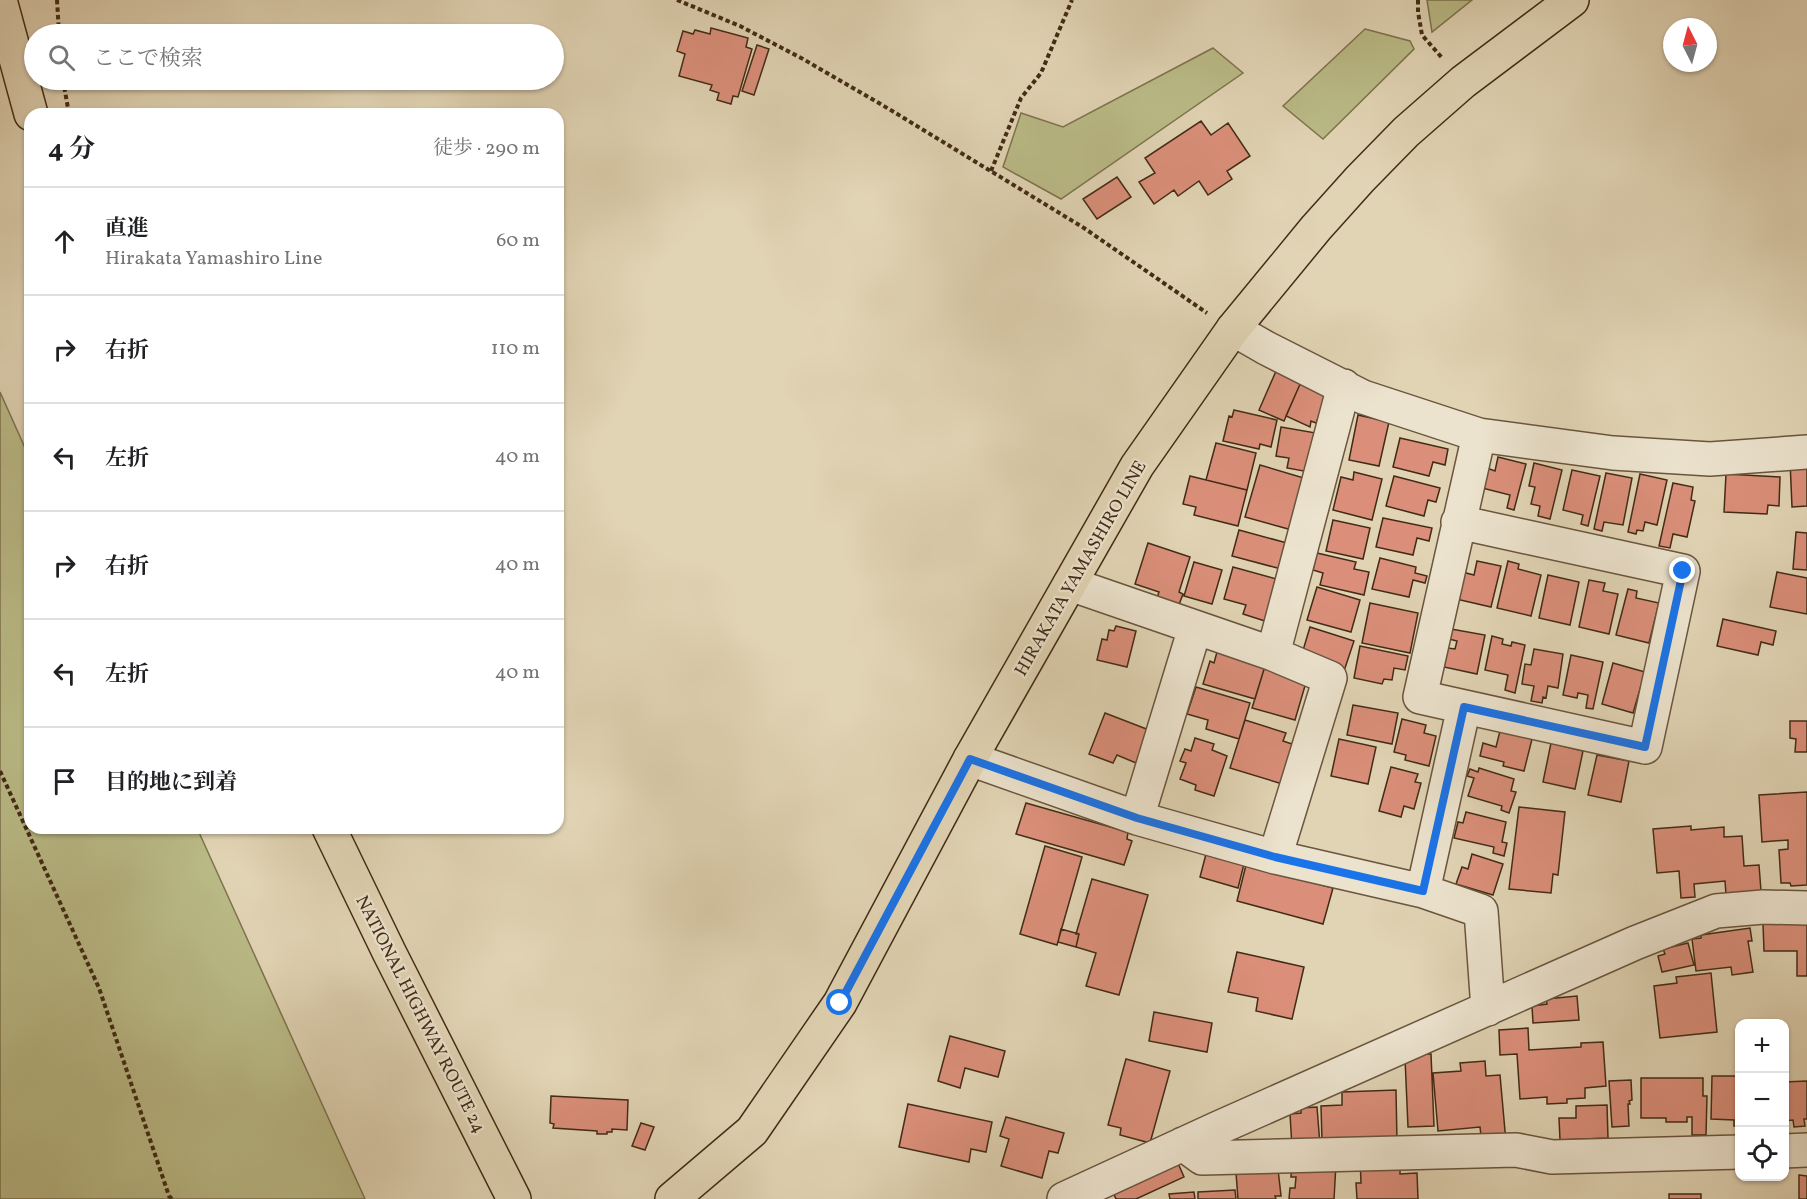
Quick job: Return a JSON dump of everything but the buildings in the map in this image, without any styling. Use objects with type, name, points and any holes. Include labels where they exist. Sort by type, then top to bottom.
[{"type":"main road","points":[[0,0],[24,88]]},
{"type":"main road","name":"HIRAKATA YAMASHIRO LINE","points":[[672,1199],[752,1131],[840,1003],[970,759],[1137,466],[1233,329],[1316,228],[1406,132],[1463,82],[1572,0]]},
{"type":"main road","points":[[24,90],[29,108]]},
{"type":"main road","name":"NATIONAL HIGHWAY ROUTE 24","points":[[332,834],[514,1199]]},
{"type":"street","points":[[1233,329],[1363,397],[1479,435],[1612,453],[1710,459],[1807,452]]},
{"type":"street","points":[[1273,654],[1344,386]]},
{"type":"street","points":[[1458,522],[1683,571],[1645,747],[1420,697],[1458,522],[1479,435]]},
{"type":"street","points":[[1070,585],[1273,654],[1330,678],[1275,857]]},
{"type":"street","points":[[1137,818],[1195,628]]},
{"type":"street","points":[[1423,891],[1464,707]]},
{"type":"street","points":[[970,759],[1137,818],[1275,857],[1423,891],[1481,911],[1488,1009]]},
{"type":"street","points":[[1064,1199],[1635,943],[1716,911],[1763,906],[1807,908]]},
{"type":"street","points":[[1183,1144],[1202,1158],[1516,1150],[1552,1157],[1735,1152]]},
{"type":"street","points":[[1789,1151],[1807,1150]]},
{"type":"path","points":[[57,0],[58,24]]},
{"type":"path","points":[[677,0],[740,26],[803,59],[889,109],[1083,228],[1203,311],[1233,329]]},
{"type":"path","points":[[991,171],[1022,98],[1041,73],[1072,0]]},
{"type":"path","points":[[1418,0],[1422,35],[1463,82]]},
{"type":"path","points":[[65,90],[68,108]]},
{"type":"path","points":[[0,771],[24,824]]},
{"type":"path","points":[[29,834],[99,988],[169,1196],[172,1199]]},
{"type":"green space","points":[[1427,0],[1472,0],[1432,32]]},
{"type":"green space","points":[[1365,29],[1410,41],[1414,49],[1323,139],[1283,106]]},
{"type":"green space","points":[[1213,48],[1243,73],[1061,199],[1003,167],[1021,113],[1063,127]]},
{"type":"green space","points":[[0,392],[24,446],[24,834],[200,834],[365,1199],[0,1199]]},
{"type":"route","points":[[840,1003],[970,759],[1137,818],[1275,857],[1423,891],[1464,707],[1645,747],[1683,571]]}]
